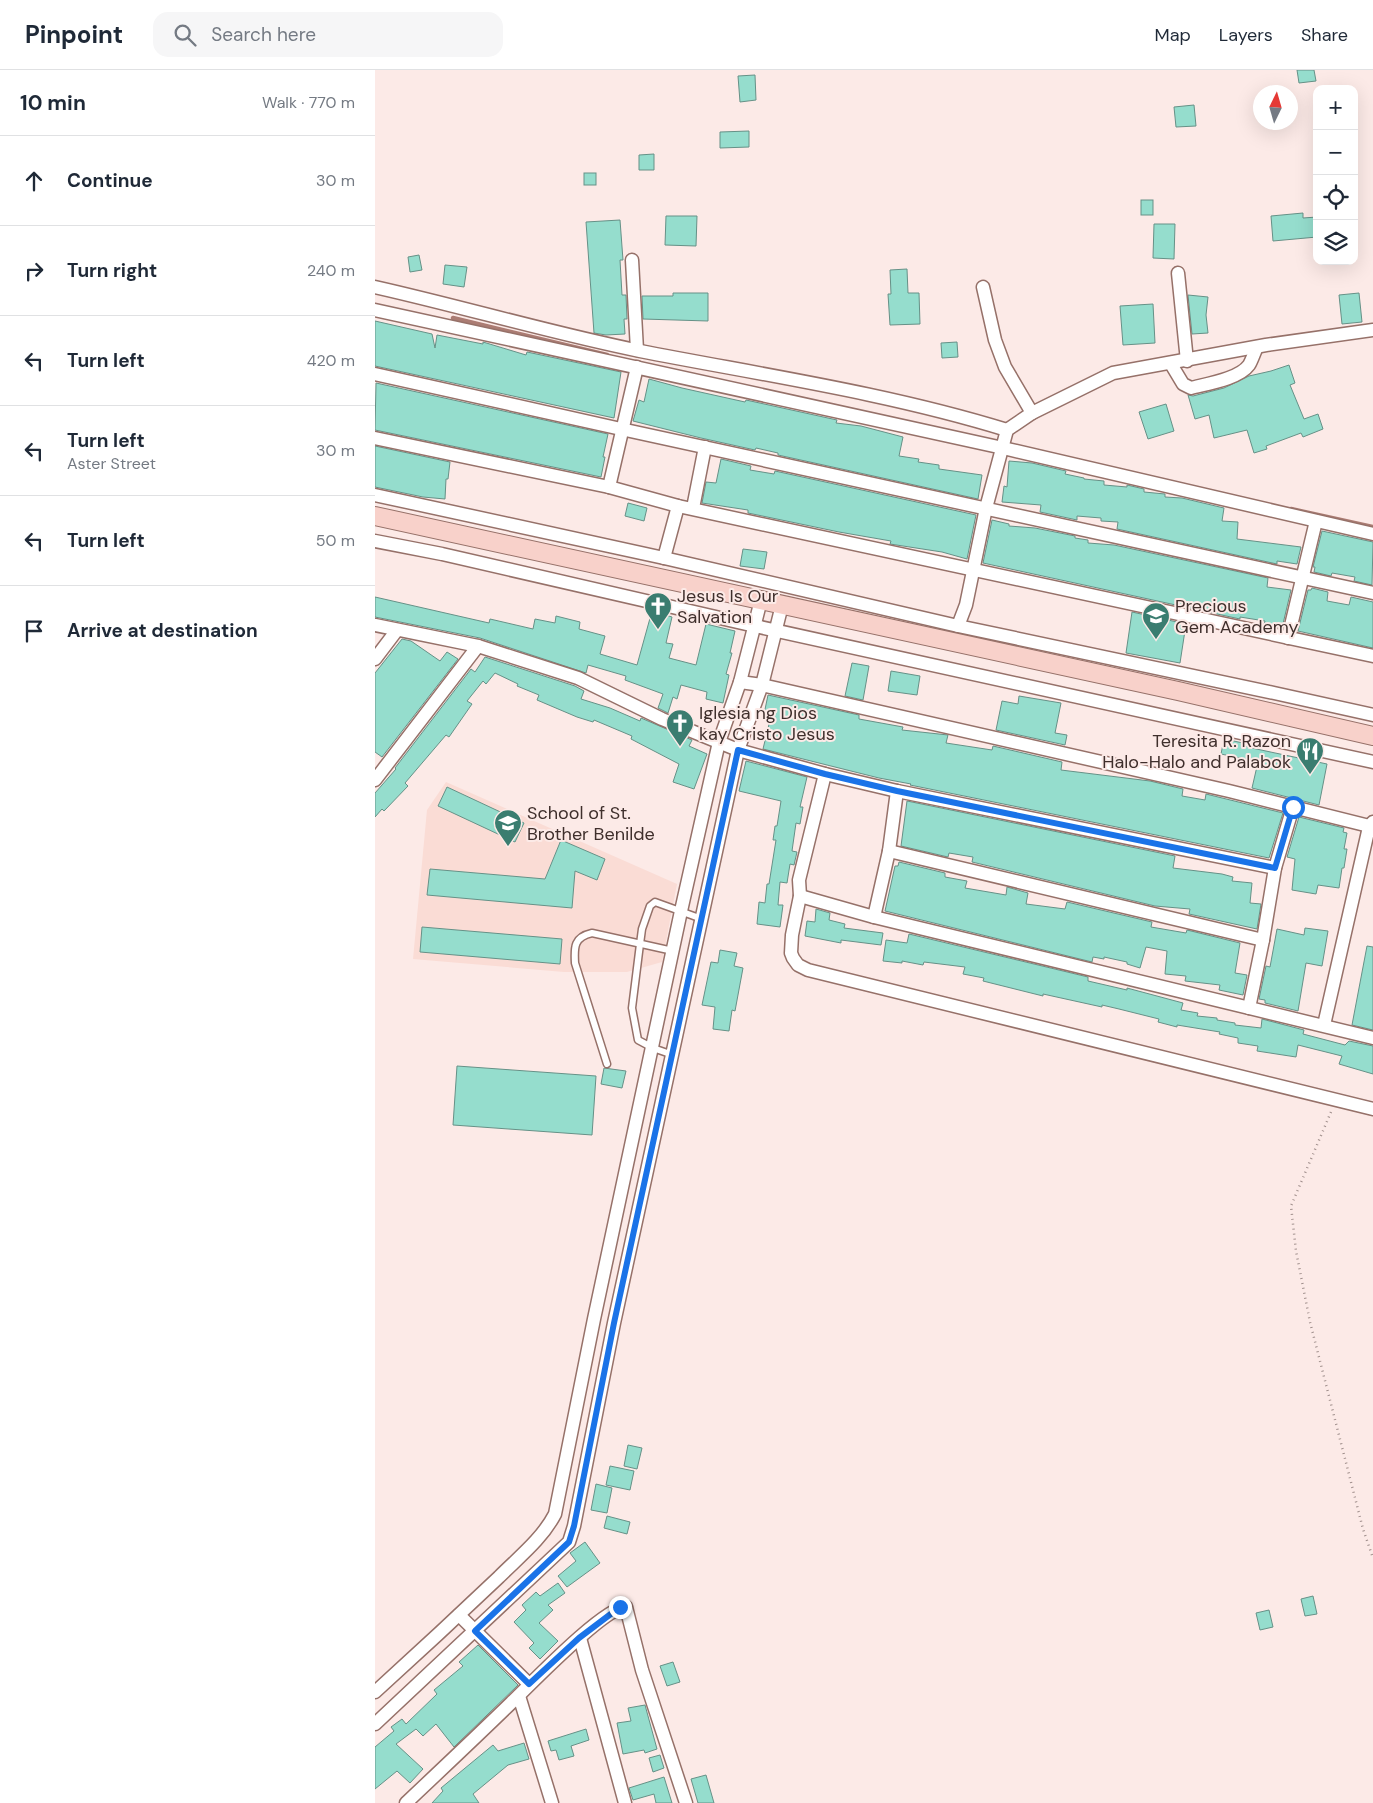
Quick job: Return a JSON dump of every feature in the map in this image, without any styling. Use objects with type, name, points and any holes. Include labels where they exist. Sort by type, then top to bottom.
[{"type":"street","points":[[632,260],[637,350]]},
{"type":"street","points":[[1178,273],[1187,361]]},
{"type":"street","points":[[375,287],[637,350],[773,375],[906,403],[1007,430]]},
{"type":"street","points":[[983,287],[995,340],[1005,367],[1032,413]]},
{"type":"street","points":[[375,310],[1003,448],[1373,534]]},
{"type":"street","points":[[957,626],[966,605],[986,508],[1007,430],[1032,413],[1113,373],[1257,347],[1373,330]]},
{"type":"street","points":[[1171,364],[1183,384],[1191,388],[1221,380],[1243,371],[1249,365],[1257,347]]},
{"type":"street","points":[[609,487],[637,367]]},
{"type":"street","points":[[375,374],[1373,593]]},
{"type":"street","points":[[375,438],[609,487],[678,506],[1373,656]]},
{"type":"street","points":[[693,508],[705,447]]},
{"type":"street","points":[[375,495],[664,558],[957,626],[1274,692],[1373,715]]},
{"type":"street","points":[[664,558],[678,506]]},
{"type":"street","points":[[375,516],[1178,691],[1373,736]]},
{"type":"street","points":[[1288,638],[1316,520]]},
{"type":"street","points":[[375,541],[442,554],[755,626],[1373,762]]},
{"type":"street","points":[[375,1692],[535,1542],[548,1528],[555,1514],[594,1319],[719,742],[740,682],[761,600]]},
{"type":"street","points":[[375,1724],[569,1542],[574,1526],[614,1323],[738,750],[762,685],[782,605]]},
{"type":"street","points":[[375,625],[478,646],[578,678],[662,719],[738,750],[825,774],[897,791],[1275,868]]},
{"type":"street","points":[[375,659],[397,630]]},
{"type":"street","points":[[375,780],[478,646]]},
{"type":"street","points":[[740,682],[762,685],[1372,825],[1324,1025]]},
{"type":"street","points":[[825,774],[799,880],[800,896],[792,935],[791,952],[798,965],[807,970],[1373,1109]]},
{"type":"street","points":[[874,917],[889,851],[897,791]]},
{"type":"street","points":[[1249,1008],[1275,868],[1293,807]]},
{"type":"street","points":[[889,851],[1263,940]]},
{"type":"street","points":[[800,896],[874,917],[1373,1038]]},
{"type":"street","points":[[594,1319],[614,1323]]},
{"type":"street","points":[[406,1803],[579,1638],[613,1611],[620,1607],[626,1607],[642,1670],[686,1803]]},
{"type":"street","points":[[459,1615],[529,1684]]},
{"type":"street","points":[[579,1638],[625,1803]]},
{"type":"street","points":[[519,1696],[552,1803]]},
{"type":"lane","points":[[673,1056],[638,1040],[632,1008],[642,928],[650,906],[655,902],[702,919]]},
{"type":"lane","points":[[607,1064],[575,963],[574,952],[577,941],[582,935],[592,933],[673,951]]},
{"type":"path","points":[[1336,1099],[1291,1206],[1296,1251],[1310,1322],[1363,1529],[1373,1558]]},
{"type":"shaded area","name":"School of St. Brother Benilde","points":[[446,782],[677,884],[662,962],[627,972],[564,972],[413,959],[427,810]]},
{"type":"building","points":[[1297,70],[1314,70],[1316,81],[1299,83]]},
{"type":"building","points":[[755,75],[756,100],[740,102],[738,76]]},
{"type":"building","points":[[1194,105],[1196,126],[1176,127],[1174,107]]},
{"type":"building","points":[[749,131],[749,147],[720,148],[720,132]]},
{"type":"building","points":[[654,154],[654,170],[639,170],[639,155]]},
{"type":"building","points":[[584,173],[596,173],[596,185],[584,185]]},
{"type":"building","points":[[1141,200],[1153,200],[1153,215],[1141,215]]},
{"type":"building","points":[[1303,213],[1303,218],[1313,217],[1313,237],[1273,241],[1271,216]]},
{"type":"building","points":[[666,216],[697,216],[696,246],[665,245]]},
{"type":"building","points":[[620,220],[623,260],[620,260],[622,295],[626,295],[627,319],[624,319],[625,334],[606,335],[594,333],[586,222]]},
{"type":"building","points":[[1154,224],[1175,224],[1174,259],[1153,258]]},
{"type":"building","points":[[419,255],[422,270],[410,272],[408,257]]},
{"type":"building","points":[[445,265],[467,267],[464,287],[443,284]]},
{"type":"building","points":[[907,269],[908,293],[919,293],[920,324],[890,325],[888,294],[891,294],[890,270]]},
{"type":"building","points":[[673,293],[708,293],[708,321],[643,319],[642,296],[673,296]]},
{"type":"building","points":[[1359,293],[1362,322],[1342,324],[1339,295]]},
{"type":"building","points":[[1188,295],[1208,297],[1206,315],[1208,333],[1192,334]]},
{"type":"building","points":[[1153,304],[1155,343],[1123,345],[1120,306]]},
{"type":"building","points":[[375,321],[432,334],[435,348],[437,335],[483,344],[483,342],[526,355],[527,352],[621,372],[614,418],[375,366]]},
{"type":"building","points":[[957,342],[958,357],[942,358],[941,343]]},
{"type":"building","points":[[1289,365],[1295,383],[1290,385],[1304,419],[1318,414],[1323,429],[1303,437],[1301,433],[1266,446],[1267,449],[1254,453],[1247,430],[1214,438],[1209,415],[1195,419],[1188,395],[1193,396],[1224,388],[1249,376]]},
{"type":"building","points":[[649,379],[745,402],[746,400],[837,420],[836,423],[861,426],[903,437],[899,456],[919,459],[918,462],[939,465],[939,469],[982,475],[978,499],[778,455],[778,453],[756,448],[755,450],[701,438],[633,421],[639,400],[644,402]]},
{"type":"building","points":[[376,383],[608,434],[601,477],[375,430]]},
{"type":"building","points":[[1166,404],[1174,431],[1148,439],[1139,412]]},
{"type":"building","points":[[375,446],[450,462],[448,479],[446,479],[445,499],[423,497],[375,487]]},
{"type":"building","points":[[721,459],[751,466],[750,470],[774,474],[775,471],[976,515],[967,559],[942,552],[890,544],[891,541],[748,513],[748,510],[702,503],[706,482],[716,483]]},
{"type":"building","points":[[1009,461],[1032,463],[1066,471],[1065,474],[1084,479],[1104,481],[1104,485],[1127,487],[1127,485],[1144,489],[1144,492],[1165,494],[1165,497],[1182,498],[1224,508],[1222,521],[1238,522],[1237,539],[1301,547],[1297,564],[1277,561],[1277,564],[1117,529],[1118,522],[1101,521],[1101,518],[1077,516],[1077,520],[1040,512],[1041,505],[1002,502],[1004,486],[1007,487]]},
{"type":"building","points":[[628,503],[647,508],[644,521],[625,516]]},
{"type":"building","points":[[992,520],[1009,524],[1009,526],[1035,528],[1075,536],[1075,538],[1088,540],[1088,543],[1114,545],[1268,578],[1267,587],[1291,590],[1282,628],[1264,624],[1265,621],[1240,617],[1240,619],[983,563]]},
{"type":"building","points":[[1322,531],[1373,542],[1372,585],[1354,581],[1355,577],[1332,573],[1331,576],[1314,572],[1315,567],[1313,567]]},
{"type":"building","points":[[743,549],[767,552],[764,569],[740,566]]},
{"type":"building","points":[[1312,588],[1328,592],[1327,601],[1349,605],[1351,597],[1373,602],[1373,648],[1298,631],[1308,590]]},
{"type":"building","points":[[375,597],[489,623],[490,619],[533,629],[535,619],[555,623],[556,616],[580,622],[579,629],[605,636],[600,654],[637,665],[652,611],[672,617],[666,643],[673,644],[669,658],[696,665],[706,624],[735,631],[730,653],[732,653],[726,674],[729,675],[723,703],[706,699],[707,692],[681,685],[677,699],[673,697],[668,713],[658,708],[663,694],[625,680],[626,676],[588,665],[586,673],[480,638],[375,617]]},
{"type":"building","name":"Precious Gem Academy","points":[[1132,612],[1186,624],[1180,663],[1126,653]]},
{"type":"building","points":[[402,639],[411,641],[440,661],[447,652],[458,659],[382,757],[375,752],[375,673]]},
{"type":"building","points":[[485,657],[575,686],[584,691],[581,699],[610,708],[640,721],[641,718],[692,740],[689,746],[707,754],[694,789],[673,782],[679,764],[631,739],[632,736],[594,720],[593,722],[577,717],[537,700],[539,695],[517,686],[518,684],[495,673],[486,684],[483,681],[467,701],[472,704],[449,737],[446,735],[405,783],[408,786],[384,811],[382,809],[375,817],[375,793],[396,769],[471,669],[475,672]]},
{"type":"building","points":[[852,663],[869,666],[863,700],[845,696]]},
{"type":"building","points":[[891,671],[920,676],[917,695],[888,691]]},
{"type":"building","points":[[768,695],[859,715],[859,719],[903,727],[902,730],[948,735],[946,743],[992,750],[993,746],[1062,762],[1061,770],[1150,781],[1183,789],[1182,796],[1205,800],[1206,794],[1283,813],[1269,858],[879,778],[763,749],[770,720],[763,719]]},
{"type":"building","points":[[1019,696],[1061,703],[1055,733],[1067,735],[1065,745],[996,730],[1002,701],[1018,704]]},
{"type":"building","points":[[1224,739],[1248,744],[1247,747],[1327,764],[1319,805],[1252,788],[1258,762],[1221,754]]},
{"type":"building","points":[[746,761],[807,777],[800,807],[803,807],[800,824],[796,823],[792,851],[797,852],[794,865],[790,864],[787,883],[780,882],[778,905],[783,905],[780,927],[757,924],[759,902],[765,903],[767,884],[769,884],[776,840],[773,840],[775,826],[777,826],[781,801],[739,791]]},
{"type":"building","points":[[447,787],[524,823],[515,842],[438,806]]},
{"type":"building","points":[[907,801],[1175,856],[1173,868],[1222,874],[1233,877],[1232,881],[1252,883],[1250,903],[1261,904],[1257,929],[1189,914],[1190,909],[1155,906],[972,862],[973,857],[949,853],[948,857],[901,846]]},
{"type":"building","points":[[1299,817],[1344,828],[1343,832],[1347,833],[1344,849],[1347,849],[1339,888],[1318,885],[1316,894],[1292,890],[1295,859],[1287,857]]},
{"type":"building","points":[[561,840],[605,859],[597,880],[575,871],[572,908],[427,895],[430,869],[545,879]]},
{"type":"building","points":[[899,862],[945,873],[945,877],[967,881],[965,888],[1006,895],[1007,887],[1028,893],[1026,904],[1065,909],[1067,902],[1152,922],[1151,927],[1186,933],[1187,930],[1240,943],[1235,973],[1247,975],[1243,995],[1219,990],[1220,985],[1185,981],[1186,976],[1165,974],[1167,951],[1146,947],[1140,968],[1127,964],[1127,962],[1104,957],[1104,959],[1093,957],[1092,962],[885,911],[895,866],[898,866]]},
{"type":"building","points":[[816,909],[830,913],[829,920],[845,924],[844,928],[883,933],[881,945],[841,940],[841,943],[805,936],[807,921],[815,922]]},
{"type":"building","points":[[422,927],[562,939],[560,964],[420,952]]},
{"type":"building","points":[[1305,928],[1328,931],[1322,966],[1306,963],[1298,1011],[1265,1003],[1265,1000],[1259,999],[1266,966],[1270,967],[1277,929],[1304,935]]},
{"type":"building","points":[[909,934],[1088,977],[1088,981],[1127,990],[1127,988],[1183,1003],[1181,1010],[1198,1013],[1197,1016],[1217,1018],[1217,1020],[1235,1023],[1235,1025],[1261,1028],[1262,1019],[1304,1030],[1303,1034],[1345,1045],[1349,1041],[1373,1046],[1373,1074],[1339,1064],[1342,1056],[1298,1045],[1296,1057],[1257,1051],[1258,1046],[1238,1043],[1238,1038],[1219,1034],[1220,1032],[1177,1025],[1177,1027],[1158,1022],[1159,1019],[1119,1009],[1043,994],[1043,996],[983,981],[984,978],[963,974],[965,967],[924,962],[923,965],[902,961],[902,963],[883,961],[886,940],[907,943]]},
{"type":"building","points":[[1367,946],[1373,947],[1373,1030],[1352,1025]]},
{"type":"building","points":[[720,950],[737,953],[734,966],[743,968],[735,1011],[732,1010],[729,1031],[713,1029],[715,1007],[702,1005],[711,962],[718,963]]},
{"type":"building","points":[[457,1066],[596,1076],[592,1135],[453,1125]]},
{"type":"building","points":[[604,1068],[626,1071],[622,1088],[601,1084]]},
{"type":"building","points":[[628,1445],[642,1448],[637,1469],[624,1466]]},
{"type":"building","points":[[610,1466],[634,1471],[630,1490],[606,1485]]},
{"type":"building","points":[[596,1484],[612,1488],[607,1513],[591,1510]]},
{"type":"building","points":[[607,1516],[630,1522],[627,1534],[604,1528]]},
{"type":"building","points":[[585,1542],[600,1563],[567,1587],[558,1576],[576,1561],[570,1553]]},
{"type":"building","points":[[558,1583],[565,1593],[548,1605],[553,1610],[539,1623],[558,1641],[540,1659],[529,1648],[534,1643],[514,1622],[526,1610],[522,1605],[536,1592],[540,1596]]},
{"type":"building","points":[[1313,1596],[1317,1614],[1305,1616],[1301,1599]]},
{"type":"building","points":[[1269,1610],[1273,1627],[1260,1630],[1256,1613]]},
{"type":"building","points":[[478,1645],[518,1685],[454,1747],[436,1724],[423,1736],[416,1729],[396,1744],[423,1769],[410,1783],[397,1771],[375,1789],[375,1747],[394,1731],[391,1727],[402,1719],[406,1724],[437,1694],[434,1690],[463,1666],[459,1662]]},
{"type":"building","points":[[673,1662],[680,1682],[667,1686],[660,1666]]},
{"type":"building","points":[[645,1705],[657,1749],[645,1753],[644,1750],[623,1754],[617,1723],[631,1721],[628,1708]]},
{"type":"building","points":[[586,1729],[589,1740],[571,1746],[574,1756],[559,1760],[556,1750],[551,1751],[548,1741]]},
{"type":"building","points":[[524,1743],[529,1759],[508,1765],[473,1794],[479,1803],[432,1803],[443,1791],[441,1788],[493,1745],[498,1751]]},
{"type":"building","points":[[660,1755],[664,1768],[653,1772],[649,1758]]},
{"type":"building","points":[[706,1775],[714,1803],[698,1803],[691,1779]]},
{"type":"building","points":[[664,1777],[672,1803],[656,1803],[654,1794],[633,1800],[629,1788]]},
{"type":"waterway","points":[[453,318],[607,355]]},
{"type":"waterway","points":[[1291,509],[1373,527]]},
{"type":"place","name":"Jesus Is Our Salvation","points":[[658,630]]},
{"type":"place","name":"Precious Gem Academy","points":[[1156,640]]},
{"type":"place","name":"Iglesia ng Dios kay Cristo Jesus","points":[[680,747]]},
{"type":"place","name":"Teresita R. Razon Halo-Halo and Palabok","points":[[1310,775]]},
{"type":"place","name":"School of St. Brother Benilde","points":[[508,847]]},
{"type":"route","points":[[620,1607],[579,1638],[529,1684],[475,1631],[569,1542],[574,1526],[592,1427],[738,750],[825,774],[897,791],[1275,868],[1293,807]]}]
